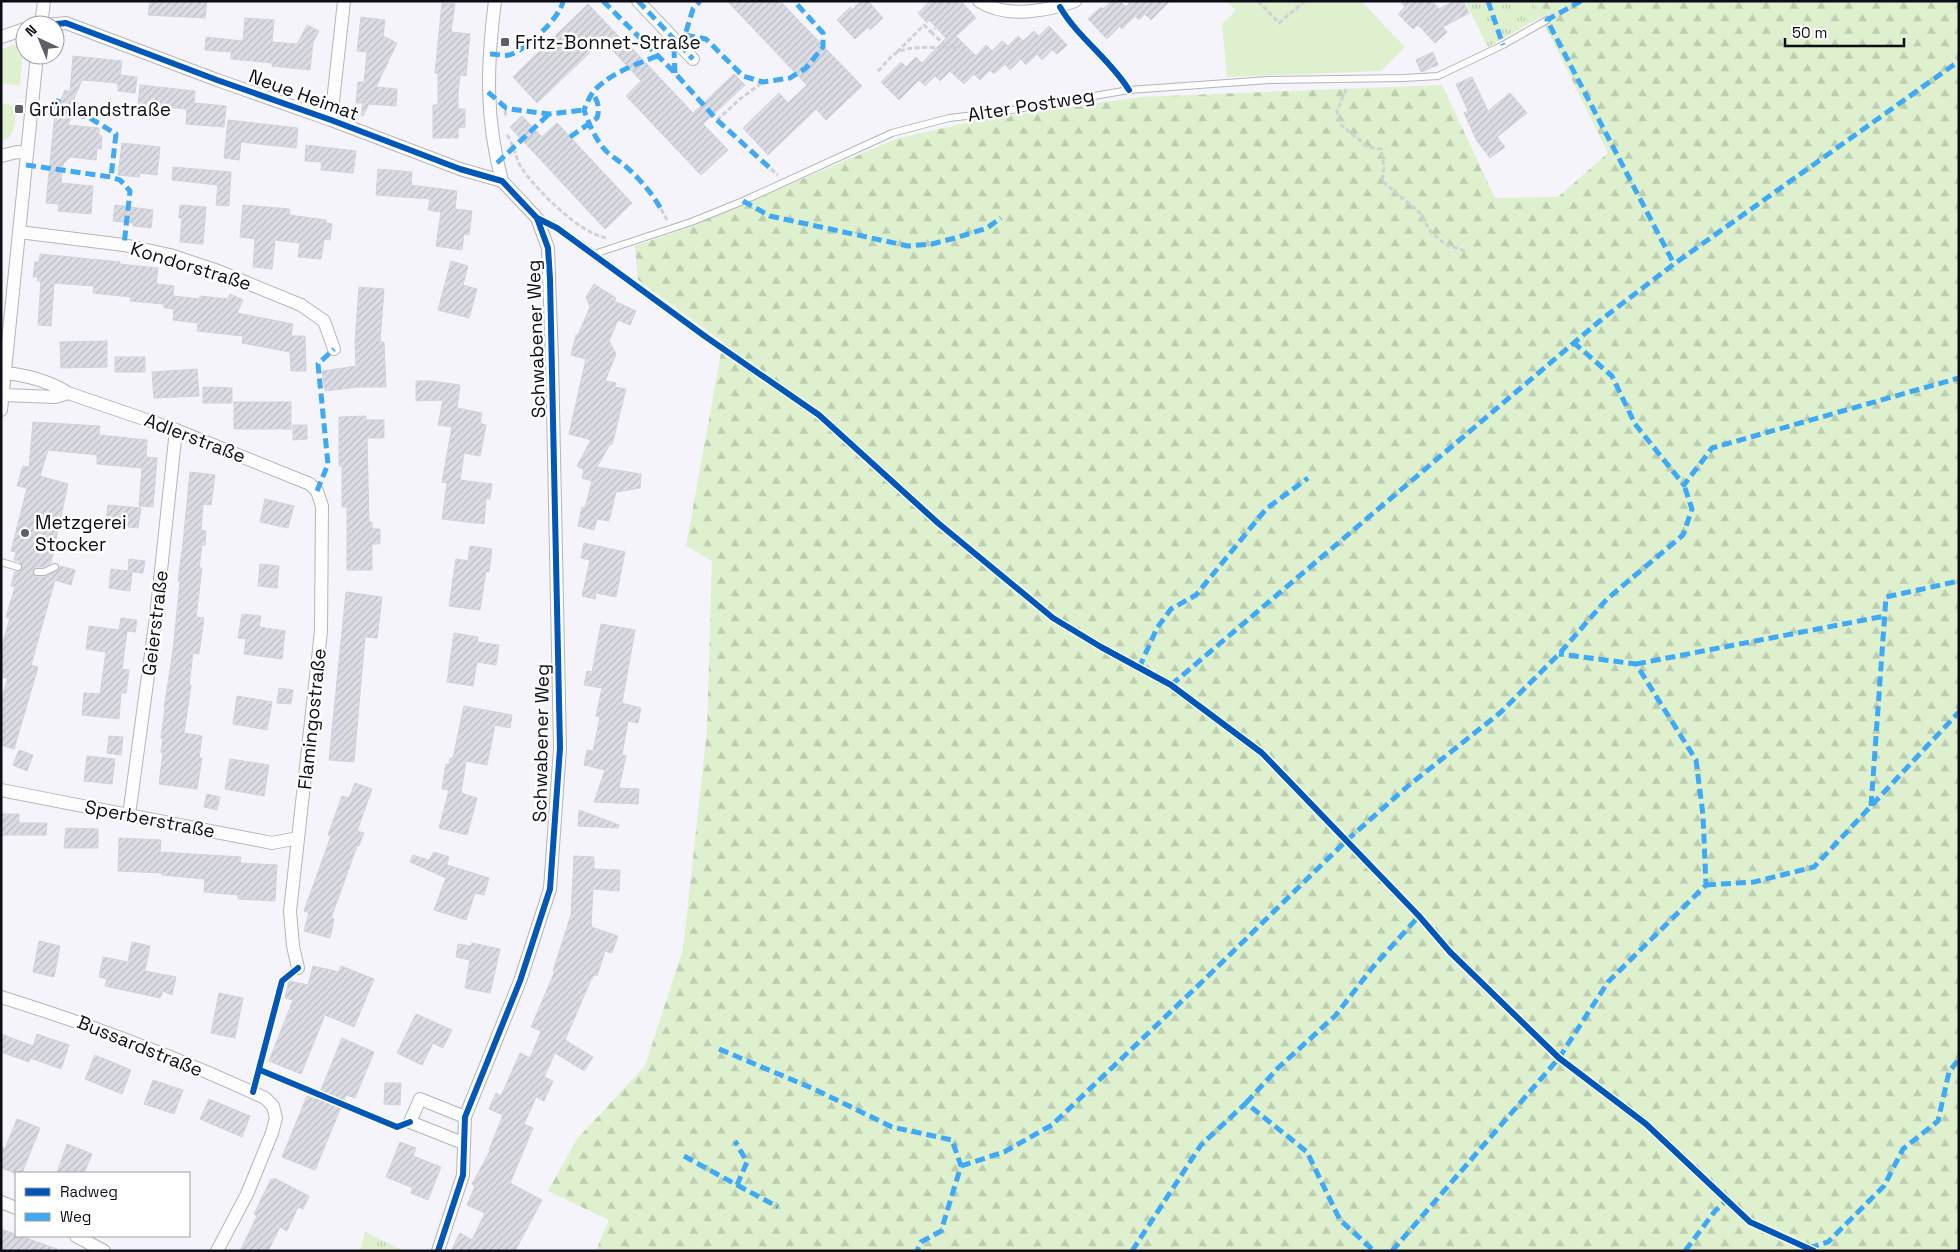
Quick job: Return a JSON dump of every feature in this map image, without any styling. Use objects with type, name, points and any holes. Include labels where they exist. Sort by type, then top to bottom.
[{"type":"street","points":[[42,15],[44,1]]},
{"type":"street","points":[[331,120],[344,1]]},
{"type":"street","points":[[495,1],[488,92],[490,126],[502,181],[537,218]]},
{"type":"street","points":[[638,1],[693,59]]},
{"type":"street","points":[[979,1],[999,10],[1037,12],[1075,1]]},
{"type":"street","name":"Neue Heimat","points":[[65,22],[460,169],[502,181]]},
{"type":"street","points":[[1,37],[15,33]]},
{"type":"street","points":[[1,409],[36,65]]},
{"type":"street","points":[[1,156],[17,152],[27,153]]},
{"type":"street","name":"Schwabener Weg","points":[[438,1251],[463,1175],[465,1117],[520,981],[550,889],[560,748],[550,278],[548,248],[537,218]]},
{"type":"street","name":"Kondorstraße","points":[[19,232],[124,245],[170,255],[226,274],[301,305],[324,321],[334,350]]},
{"type":"street","name":"Adlerstraße","points":[[5,373],[19,374],[59,387],[68,393],[176,430],[310,484],[317,491]]},
{"type":"street","name":"Adlerstraße","points":[[3,395],[55,397],[68,393]]},
{"type":"street","name":"Geierstraße","points":[[129,815],[156,617],[176,430]]},
{"type":"street","name":"Flamingostraße","points":[[298,968],[293,946],[290,911],[321,631],[322,506],[317,491]]},
{"type":"street","name":"Sperberstraße","points":[[1,790],[272,843],[298,838]]},
{"type":"street","name":"Bussardstraße","points":[[1,997],[103,1030],[178,1060],[265,1098],[273,1106],[276,1118],[272,1133],[247,1194],[217,1251]]},
{"type":"street","points":[[463,1143],[410,1122],[420,1099],[465,1117]]},
{"type":"street","points":[[1,1202],[15,1208]]},
{"type":"street","points":[[78,1237],[104,1251]]},
{"type":"lane","name":"Alter Postweg","points":[[537,218],[557,228],[594,254],[691,222],[726,208],[892,133],[948,118],[1000,112],[1129,90],[1268,80],[1438,76],[1503,45],[1547,20]]},
{"type":"lane","points":[[1,562],[18,567]]},
{"type":"lane","points":[[37,572],[44,572],[55,568]]},
{"type":"path","points":[[1258,1],[1279,23],[1305,1]]},
{"type":"path","points":[[878,71],[924,25],[948,48]]},
{"type":"path","points":[[931,32],[935,28]]},
{"type":"path","points":[[897,52],[927,47],[960,47]]},
{"type":"path","points":[[1350,79],[1337,111],[1340,124],[1368,147],[1381,149],[1384,167],[1382,181],[1419,212],[1431,232],[1445,244],[1465,251]]},
{"type":"path","points":[[717,120],[740,99],[763,82]]},
{"type":"path","points":[[506,108],[506,118]]},
{"type":"path","points":[[506,133],[521,166],[541,191],[566,215],[600,237],[610,239],[616,246]]},
{"type":"green space","points":[[1227,1],[1361,1],[1405,47],[1381,71],[1227,77],[1222,24],[1236,11]]},
{"type":"green space","points":[[1465,1],[1533,1],[1541,17],[1488,47]]},
{"type":"green space","points":[[1533,1],[1959,1],[1959,1251],[596,1251],[609,1220],[548,1191],[577,1139],[645,1066],[683,949],[707,731],[712,561],[686,546],[723,342],[638,280],[635,246],[695,225],[896,139],[978,120],[1141,97],[1442,85],[1495,198],[1558,197],[1608,153]]},
{"type":"green space","points":[[15,46],[15,65],[22,65],[20,86],[1,83],[1,49]]},
{"type":"green space","points":[[1,103],[17,106],[14,128],[10,137],[1,141]]},
{"type":"green space","points":[[365,1232],[404,1251],[360,1251]]},
{"type":"building","points":[[150,1],[207,1],[205,18],[148,15]]},
{"type":"building","points":[[727,1],[780,1],[862,86],[826,120],[816,109],[768,155],[743,128],[779,93],[788,103],[807,85]]},
{"type":"building","points":[[861,1],[868,1],[883,18],[870,30],[868,27],[855,39],[837,20],[850,7],[852,10]]},
{"type":"building","points":[[930,1],[961,1],[976,18],[956,36],[976,56],[986,45],[992,51],[1002,41],[1008,46],[1018,36],[1023,41],[1034,31],[1039,36],[1049,26],[1067,45],[1057,54],[1052,50],[1042,60],[1037,54],[1026,65],[1021,59],[1010,70],[1005,64],[994,74],[990,70],[980,80],[974,74],[964,84],[950,71],[940,81],[935,76],[925,86],[919,80],[899,100],[881,82],[901,62],[906,67],[916,57],[922,63],[946,38],[929,20],[927,23],[918,13]]},
{"type":"building","points":[[1112,1],[1120,1],[1126,7],[1131,1],[1170,1],[1151,20],[1145,14],[1139,20],[1135,16],[1122,29],[1120,26],[1107,39],[1088,19],[1101,7],[1103,9]]},
{"type":"building","points":[[1400,1],[1432,1],[1439,9],[1454,1],[1463,1],[1469,13],[1443,27],[1447,32],[1435,43],[1418,25],[1413,29],[1398,14],[1405,7]]},
{"type":"building","points":[[442,3],[455,4],[451,32],[470,34],[466,76],[460,75],[458,93],[458,109],[465,109],[465,127],[458,128],[458,138],[433,138],[433,105],[438,105],[438,73],[435,73]]},
{"type":"building","points":[[588,4],[693,113],[734,74],[745,85],[703,124],[728,150],[701,175],[626,96],[641,81],[603,40],[537,103],[513,77]]},
{"type":"building","points":[[361,17],[385,20],[383,36],[397,43],[376,87],[397,89],[396,106],[369,104],[363,116],[361,115],[363,103],[356,103],[358,82],[364,82],[367,52],[357,51]]},
{"type":"building","points":[[245,18],[274,20],[272,42],[297,44],[307,25],[319,31],[313,42],[310,70],[272,66],[272,63],[231,59],[231,52],[205,50],[206,37],[243,41]]},
{"type":"building","points":[[1433,52],[1438,65],[1421,72],[1416,60]]},
{"type":"building","points":[[73,56],[122,61],[120,75],[137,77],[135,93],[118,91],[118,83],[82,80],[73,101],[78,103],[68,125],[99,128],[99,135],[102,136],[101,149],[97,148],[96,160],[70,157],[63,164],[61,183],[93,186],[91,214],[58,211],[59,204],[46,203],[55,113],[65,90],[70,92]]},
{"type":"building","points":[[1472,77],[1488,111],[1510,93],[1527,113],[1497,137],[1505,147],[1490,158],[1477,141],[1464,113],[1468,111],[1456,84]]},
{"type":"building","points":[[140,85],[195,91],[194,103],[226,106],[224,127],[186,124],[187,109],[138,104]]},
{"type":"building","points":[[522,116],[542,137],[557,123],[632,203],[605,229],[510,127]]},
{"type":"building","points":[[228,120],[298,128],[296,148],[241,142],[239,160],[224,158]]},
{"type":"building","points":[[122,143],[160,147],[157,175],[140,173],[139,177],[118,175]]},
{"type":"building","points":[[306,145],[356,151],[353,173],[321,170],[322,162],[305,161]]},
{"type":"building","points":[[173,167],[231,172],[229,206],[216,205],[218,185],[172,180]]},
{"type":"building","points":[[378,169],[412,172],[411,185],[457,191],[455,209],[472,211],[469,235],[464,234],[462,250],[436,246],[441,212],[428,210],[430,199],[376,195]]},
{"type":"building","points":[[115,205],[153,210],[151,228],[133,226],[133,223],[113,221]]},
{"type":"building","points":[[180,205],[206,207],[203,244],[180,242],[182,218],[179,218]]},
{"type":"building","points":[[243,205],[290,209],[289,215],[326,220],[326,223],[332,224],[330,240],[324,239],[321,259],[298,257],[300,243],[275,240],[272,269],[253,267],[255,239],[240,237]]},
{"type":"building","points":[[40,254],[158,268],[156,284],[174,286],[173,296],[200,299],[200,296],[228,299],[230,294],[243,300],[237,313],[293,324],[291,336],[305,336],[306,371],[291,371],[290,352],[242,343],[243,336],[197,331],[198,323],[173,320],[174,309],[164,308],[164,304],[130,301],[131,297],[93,293],[94,286],[54,283],[51,326],[38,325],[41,281],[37,281],[38,277],[33,277],[35,262],[39,262]]},
{"type":"building","points":[[451,261],[468,266],[463,285],[477,289],[469,318],[438,310]]},
{"type":"building","points":[[594,284],[616,298],[614,301],[636,311],[630,325],[618,320],[609,341],[616,354],[605,381],[616,383],[615,387],[626,389],[612,445],[610,444],[597,467],[641,474],[640,488],[616,492],[609,521],[597,519],[594,530],[578,526],[582,507],[585,508],[592,481],[582,478],[584,470],[577,466],[591,440],[569,434],[586,359],[571,355],[576,335],[578,335],[590,307],[586,297]]},
{"type":"building","points":[[359,287],[384,289],[380,342],[384,342],[386,387],[357,387],[325,391],[322,371],[356,366],[355,342]]},
{"type":"building","points":[[107,341],[107,367],[61,368],[60,342]]},
{"type":"building","points":[[115,357],[145,357],[145,372],[115,372]]},
{"type":"building","points":[[197,369],[199,396],[154,398],[152,372]]},
{"type":"building","points":[[416,381],[460,385],[457,408],[482,413],[480,423],[486,425],[480,456],[464,453],[460,480],[492,484],[490,499],[486,499],[484,524],[442,519],[447,483],[442,482],[452,427],[438,425],[443,400],[416,401]]},
{"type":"building","points":[[203,387],[232,388],[232,403],[203,403]]},
{"type":"building","points":[[234,402],[291,402],[291,429],[234,429]]},
{"type":"building","points":[[366,416],[366,420],[384,420],[384,438],[367,438],[369,522],[372,522],[372,529],[380,529],[380,544],[372,544],[372,570],[347,570],[347,507],[342,507],[342,466],[339,466],[339,417]]},
{"type":"building","points":[[33,422],[100,426],[99,435],[147,440],[146,457],[157,458],[153,507],[139,506],[142,468],[97,464],[97,455],[48,450],[40,476],[68,484],[51,563],[43,567],[35,567],[32,572],[35,577],[44,577],[57,571],[60,566],[75,570],[71,585],[55,580],[31,665],[38,667],[14,749],[1,745],[1,701],[8,678],[1,677],[1,649],[10,618],[6,617],[15,587],[11,586],[15,571],[20,572],[23,568],[19,561],[14,560],[16,552],[11,551],[27,488],[17,486],[23,466],[29,467]]},
{"type":"building","points":[[293,425],[307,425],[307,439],[293,440]]},
{"type":"building","points":[[190,472],[215,475],[211,505],[203,504],[201,530],[206,531],[205,545],[202,545],[199,568],[202,568],[196,617],[204,618],[199,654],[193,653],[189,685],[191,685],[184,733],[202,736],[199,758],[202,758],[197,789],[159,784],[163,753],[161,752],[163,739],[161,738],[173,651],[180,581],[178,581]]},
{"type":"building","points":[[265,499],[294,506],[288,528],[260,522]]},
{"type":"building","points":[[108,505],[141,508],[138,528],[106,524]]},
{"type":"building","points":[[584,543],[625,552],[616,597],[596,593],[595,599],[582,596],[590,560],[581,558]]},
{"type":"building","points":[[470,546],[492,549],[489,572],[486,571],[480,610],[449,606],[456,559],[468,561]]},
{"type":"building","points":[[129,559],[145,561],[143,573],[132,572],[130,591],[109,588],[111,569],[128,571]]},
{"type":"building","points":[[260,564],[279,566],[277,588],[258,586]]},
{"type":"building","points":[[346,592],[382,597],[377,638],[365,637],[354,762],[329,760]]},
{"type":"building","points":[[242,614],[261,616],[259,627],[285,631],[282,659],[244,654],[246,639],[238,638]]},
{"type":"building","points":[[121,618],[137,620],[135,632],[119,630]]},
{"type":"building","points":[[601,624],[635,630],[622,703],[641,708],[638,723],[628,721],[622,755],[626,756],[619,788],[639,789],[638,804],[594,802],[605,770],[584,765],[587,750],[593,751],[600,717],[596,716],[602,688],[584,685],[587,671],[592,672]]},
{"type":"building","points":[[89,626],[127,631],[122,669],[129,670],[126,693],[121,693],[119,719],[82,715],[84,693],[100,694],[106,652],[86,649]]},
{"type":"building","points":[[454,633],[478,637],[477,642],[499,645],[496,665],[477,662],[473,686],[447,682]]},
{"type":"building","points":[[279,688],[293,690],[291,704],[277,703]]},
{"type":"building","points":[[237,696],[272,702],[267,730],[233,724]]},
{"type":"building","points":[[464,706],[512,715],[510,728],[495,725],[487,765],[466,761],[461,793],[477,798],[467,835],[439,828],[449,790],[442,789],[446,764],[449,765],[450,758],[453,758]]},
{"type":"building","points":[[109,736],[123,737],[121,755],[107,753]]},
{"type":"building","points":[[19,750],[33,755],[27,771],[13,765]]},
{"type":"building","points":[[87,756],[115,759],[112,784],[84,781]]},
{"type":"building","points":[[230,759],[269,765],[264,796],[225,789]]},
{"type":"building","points":[[355,783],[372,789],[357,831],[364,833],[359,846],[357,846],[331,918],[334,919],[330,938],[304,931],[309,913],[304,911],[331,836],[328,835],[342,796],[349,798]]},
{"type":"building","points":[[207,794],[220,797],[217,810],[204,807]]},
{"type":"building","points":[[579,810],[619,825],[618,828],[578,826]]},
{"type":"building","points":[[1,814],[19,814],[19,823],[47,823],[46,835],[1,835]]},
{"type":"building","points":[[66,828],[98,829],[98,848],[64,848]]},
{"type":"building","points":[[119,838],[161,840],[160,852],[241,857],[240,863],[277,865],[275,901],[238,899],[238,895],[204,892],[205,879],[162,875],[162,873],[118,871]]},
{"type":"building","points":[[434,852],[449,857],[447,865],[489,878],[484,895],[475,893],[466,920],[434,910],[446,878],[410,862],[413,855],[429,860]]},
{"type":"building","points":[[574,856],[594,857],[594,869],[620,870],[619,891],[593,889],[591,927],[618,936],[612,953],[605,951],[597,976],[594,975],[590,982],[565,1040],[593,1057],[584,1071],[555,1053],[544,1077],[553,1081],[544,1101],[536,1097],[524,1124],[533,1128],[510,1183],[542,1200],[515,1251],[451,1251],[460,1233],[472,1240],[485,1213],[467,1205],[475,1186],[472,1184],[490,1151],[503,1115],[489,1109],[496,1093],[501,1096],[520,1053],[530,1058],[541,1031],[531,1027],[555,971],[553,971],[571,915]]},
{"type":"building","points":[[39,941],[60,946],[54,977],[33,972]]},
{"type":"building","points":[[132,942],[150,946],[145,971],[176,977],[172,995],[163,991],[160,998],[105,986],[107,979],[99,977],[103,957],[128,962]]},
{"type":"building","points":[[472,943],[500,949],[490,993],[465,988],[470,960],[456,957],[458,944],[471,946]]},
{"type":"building","points":[[313,966],[339,972],[341,966],[374,979],[354,1027],[325,1015],[301,1074],[269,1061],[293,1000],[285,998],[289,981],[308,985]]},
{"type":"building","points":[[219,993],[243,998],[235,1038],[211,1033]]},
{"type":"building","points":[[416,1014],[452,1030],[443,1048],[433,1043],[422,1065],[397,1053]]},
{"type":"building","points":[[1,1034],[33,1046],[37,1034],[69,1045],[61,1069],[30,1058],[29,1062],[1,1052]]},
{"type":"building","points":[[342,1038],[374,1052],[355,1098],[346,1095],[315,1170],[282,1157],[307,1096],[317,1100]]},
{"type":"building","points":[[95,1055],[131,1070],[122,1094],[85,1079]]},
{"type":"building","points":[[153,1080],[183,1090],[174,1114],[144,1104]]},
{"type":"building","points":[[385,1083],[401,1083],[400,1105],[384,1104]]},
{"type":"building","points":[[209,1099],[250,1116],[242,1137],[200,1119]]},
{"type":"building","points":[[17,1119],[40,1128],[22,1172],[15,1173],[1,1168],[1,1147],[5,1149]]},
{"type":"building","points":[[400,1142],[416,1148],[413,1156],[441,1167],[428,1200],[411,1193],[413,1188],[386,1177]]},
{"type":"building","points":[[67,1144],[92,1154],[84,1172],[57,1172]]},
{"type":"building","points":[[271,1179],[276,1179],[309,1196],[303,1209],[298,1207],[287,1231],[280,1227],[268,1251],[240,1251],[257,1216],[254,1214]]},
{"type":"building","points":[[1,1229],[15,1234],[15,1237],[23,1237],[57,1249],[57,1251],[1,1251]]},
{"type":"marked path","points":[[490,54],[509,55],[524,47],[556,16],[563,1]]},
{"type":"marked path","points":[[603,1],[675,73],[717,120],[771,169]]},
{"type":"marked path","points":[[638,1],[693,59]]},
{"type":"marked path","points":[[675,73],[674,50],[685,35],[693,9],[700,1]]},
{"type":"marked path","points":[[685,35],[706,39],[743,76],[763,82],[790,78],[806,68],[823,47],[823,33],[794,1]]},
{"type":"marked path","points":[[1488,1],[1503,45]]},
{"type":"marked path","points":[[1581,1],[1547,20],[1674,264]]},
{"type":"marked path","points":[[657,56],[626,69],[605,81],[594,91],[584,110],[602,146],[640,180],[661,209]]},
{"type":"marked path","points":[[1171,685],[1602,319],[1674,264],[1959,61]]},
{"type":"marked path","points":[[488,92],[506,108],[510,109],[549,114],[584,110]]},
{"type":"marked path","points":[[570,137],[597,118],[598,105],[593,93]]},
{"type":"marked path","points":[[59,99],[56,106],[57,109],[90,118],[116,134],[111,177]]},
{"type":"marked path","points":[[497,163],[549,114]]},
{"type":"marked path","points":[[26,165],[111,177],[120,180],[130,191],[124,245]]},
{"type":"marked path","points":[[743,201],[770,216],[908,246],[932,244],[959,237],[987,228],[1001,218]]},
{"type":"marked path","points":[[1573,342],[1612,376],[1635,424],[1684,485],[1712,448],[1959,378]]},
{"type":"marked path","points":[[317,491],[328,464],[318,364],[334,349]]},
{"type":"marked path","points":[[1139,668],[1157,628],[1171,609],[1196,595],[1266,509],[1308,478]]},
{"type":"marked path","points":[[961,1166],[1004,1152],[1052,1125],[1346,841],[1408,786],[1501,712],[1559,654],[1607,599],[1683,535],[1692,509],[1684,485]]},
{"type":"marked path","points":[[1871,806],[1886,597],[1959,581]]},
{"type":"marked path","points":[[1636,664],[1885,616]]},
{"type":"marked path","points":[[1392,1251],[1559,1058],[1608,982],[1706,885],[1703,815],[1696,760],[1636,664],[1559,654]]},
{"type":"marked path","points":[[1706,885],[1754,882],[1814,867],[1959,712]]},
{"type":"marked path","points":[[1246,1103],[1278,1068],[1335,1016],[1373,967],[1419,916]]},
{"type":"marked path","points":[[719,1049],[814,1089],[892,1127],[952,1140],[961,1166],[941,1231],[921,1242],[917,1251]]},
{"type":"marked path","points":[[1809,1248],[1828,1242],[1884,1186],[1903,1149],[1938,1121],[1949,1072],[1959,1059]]},
{"type":"marked path","points":[[1132,1251],[1201,1145],[1246,1103],[1307,1152],[1340,1220],[1374,1251]]},
{"type":"marked path","points":[[684,1156],[737,1185],[747,1162],[735,1141]]},
{"type":"marked path","points":[[737,1185],[778,1207]]},
{"type":"marked path","points":[[1685,1251],[1715,1211],[1727,1200],[1729,1202]]},
{"type":"cycle path","points":[[1060,7],[1076,29],[1113,68],[1129,90]]},
{"type":"cycle path","points":[[65,23],[460,169],[502,181],[537,218],[557,228],[706,337],[819,415],[938,523],[1053,618],[1101,647],[1171,685],[1262,753],[1419,916],[1450,952],[1559,1058],[1646,1124],[1750,1222],[1814,1251]]},
{"type":"cycle path","points":[[438,1251],[463,1175],[465,1117],[520,981],[550,889],[560,748],[550,279],[548,248],[537,218]]},
{"type":"cycle path","points":[[253,1092],[282,981],[298,968]]},
{"type":"cycle path","points":[[260,1070],[397,1127],[410,1122]]},
{"type":"place","name":"Fritz-Bonnet-Straße","points":[[505,42]]},
{"type":"place","name":"Grünlandstraße","points":[[19,109]]},
{"type":"place","name":"Metzgerei Stocker","points":[[25,533]]}]
